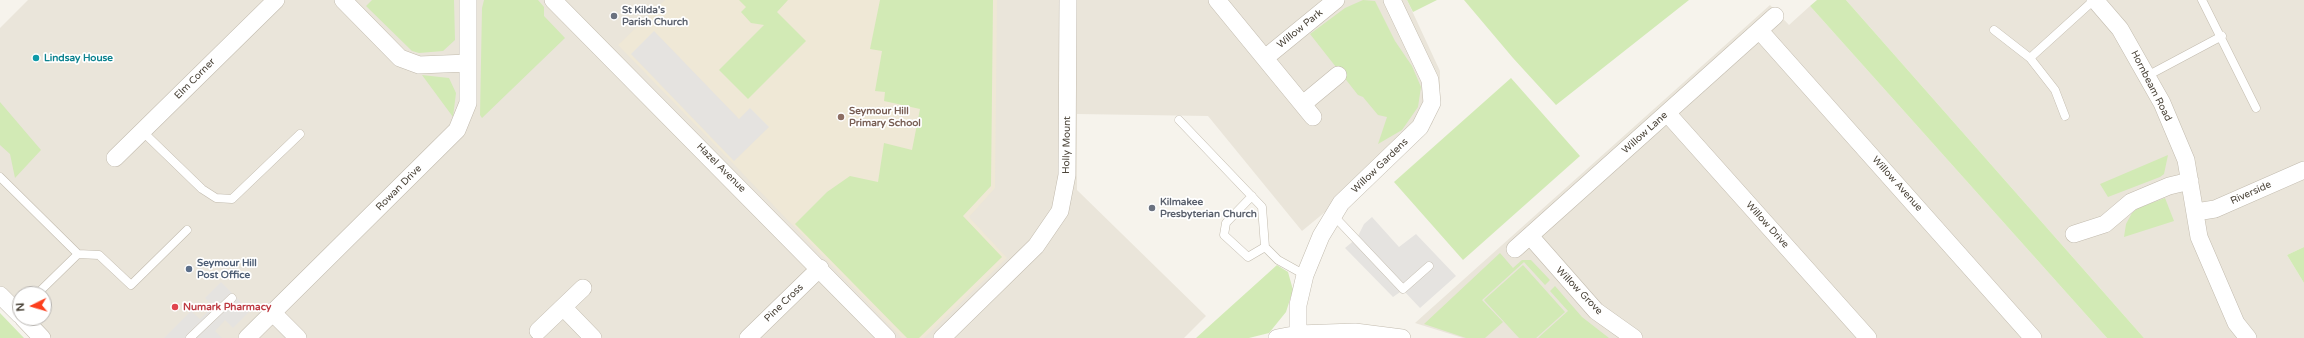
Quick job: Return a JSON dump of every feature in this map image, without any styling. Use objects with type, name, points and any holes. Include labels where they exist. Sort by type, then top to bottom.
[{"type":"street","name":"Elm Corner","points":[[115,158],[276,0]]},
{"type":"street","points":[[343,0],[400,58],[419,65],[468,63]]},
{"type":"street","name":"Rowan Drive","points":[[247,338],[457,130],[468,103],[468,0]]},
{"type":"street","name":"Hazel Avenue","points":[[553,0],[820,268],[887,338]]},
{"type":"street","name":"Holly Mount","points":[[942,338],[1036,246],[1060,211],[1067,175],[1068,0]]},
{"type":"street","points":[[1217,0],[1308,110],[1338,75]]},
{"type":"street","name":"Willow Park","points":[[1265,58],[1336,0]]},
{"type":"street","name":"Willow Gardens","points":[[1298,334],[1298,305],[1305,275],[1320,236],[1341,203],[1420,127],[1432,103],[1430,80],[1392,0]]},
{"type":"street","name":"Hornbeam Road","points":[[2095,0],[2120,29],[2147,76],[2186,160],[2202,244],[2236,323],[2248,338]]},
{"type":"street","name":"Willow Lane","points":[[1515,248],[1760,31],[1775,16]]},
{"type":"street","name":"Willow Avenue","points":[[1760,31],[2033,338]]},
{"type":"street","name":"Willow Drive","points":[[1667,113],[1868,338]]},
{"type":"street","name":"Riverside","points":[[2196,212],[2215,209],[2304,170]]},
{"type":"street","points":[[2074,234],[2105,224],[2131,202],[2169,186],[2190,181]]},
{"type":"street","name":"Willow Grove","points":[[1530,236],[1596,311],[1634,338]]},
{"type":"street","name":"Pine Cross","points":[[748,338],[820,268]]},
{"type":"street","points":[[538,331],[583,288]]},
{"type":"street","points":[[0,295],[12,306]]},
{"type":"street","points":[[563,307],[593,338]]},
{"type":"street","points":[[273,313],[298,338]]},
{"type":"street","points":[[31,326],[42,338]]},
{"type":"street","points":[[1277,338],[1298,334],[1355,332],[1402,338]]},
{"type":"lane","points":[[2030,58],[2095,0]]},
{"type":"lane","points":[[2202,0],[2222,36],[2256,108]]},
{"type":"lane","points":[[1994,30],[2030,58],[2055,90],[2065,116]]},
{"type":"lane","points":[[2147,76],[2222,36]]},
{"type":"lane","points":[[1179,120],[1262,207],[1265,247],[1278,260],[1305,275]]},
{"type":"lane","points":[[142,131],[202,189],[216,198],[232,199],[300,134]]},
{"type":"lane","points":[[0,177],[78,254],[99,255],[131,285],[187,230]]},
{"type":"lane","points":[[1252,196],[1226,223],[1224,235],[1248,257],[1265,247]]},
{"type":"lane","points":[[1333,215],[1403,289],[1429,266]]},
{"type":"lane","points":[[45,286],[78,254]]},
{"type":"lane","points":[[190,338],[232,298]]},
{"type":"shaded area","points":[[28,0],[1407,0],[1440,71],[1440,100],[1432,124],[1302,231],[1208,116],[1077,114],[1077,190],[1206,316],[1184,338],[38,338],[26,326],[52,326],[52,286],[12,286],[12,312],[0,300],[0,28]]},
{"type":"shaded area","name":"Seymour Hill Primary School","points":[[665,0],[997,0],[995,188],[969,217],[1007,258],[924,338],[902,338],[618,45]]},
{"type":"shaded area","points":[[1846,0],[2304,0],[2304,247],[2287,255],[2304,283],[2304,338],[2144,338]]},
{"type":"shaded area","points":[[1770,5],[1789,25],[1810,6],[2107,338],[1463,338],[1415,323]]},
{"type":"shaded area","points":[[654,31],[739,119],[750,108],[769,127],[734,161],[631,54]]},
{"type":"shaded area","points":[[1372,217],[1399,247],[1416,234],[1456,276],[1420,308],[1403,290],[1393,297],[1345,248],[1357,238],[1364,224]]},
{"type":"shaded area","points":[[221,282],[250,311],[233,328],[225,320],[215,331],[222,338],[164,338],[191,311],[200,319],[213,306],[205,298]]},
{"type":"green space","points":[[372,0],[454,0],[455,40],[443,51],[419,53],[412,51],[366,6]]},
{"type":"green space","points":[[484,0],[538,0],[544,7],[544,16],[565,38],[482,118],[480,115],[482,8]]},
{"type":"green space","points":[[739,0],[788,0],[777,12],[806,41],[748,99],[719,70],[764,25],[751,23],[741,12],[746,7]]},
{"type":"green space","points":[[880,0],[993,0],[991,186],[963,216],[1002,257],[919,338],[907,338],[795,224],[827,192],[850,176],[878,182],[884,143],[912,150],[920,109],[884,101],[885,92],[875,91],[882,51],[870,49]]},
{"type":"green space","points":[[1363,0],[1375,1],[1395,41],[1412,66],[1421,87],[1418,107],[1402,130],[1378,144],[1387,117],[1378,115],[1363,97],[1358,95],[1310,34],[1345,8]]},
{"type":"green space","points":[[1407,0],[1437,0],[1413,12]]},
{"type":"green space","points":[[1464,0],[1689,0],[1556,105],[1513,58]]},
{"type":"green space","points":[[1817,0],[1846,0],[2144,338],[2107,338],[1810,6]]},
{"type":"green space","points":[[422,75],[449,78],[456,93],[453,117]]},
{"type":"green space","points":[[1511,78],[1580,156],[1463,260],[1394,182]]},
{"type":"green space","points":[[0,102],[41,150],[15,178],[10,154],[0,145]]},
{"type":"green space","points":[[2168,155],[2164,174],[2160,177],[2108,197],[2100,184]]},
{"type":"green space","points":[[2165,198],[2174,221],[2124,237],[2126,224],[2132,213],[2138,208]]},
{"type":"green space","points":[[2304,247],[2304,283],[2287,255]]},
{"type":"green space","points":[[1500,253],[1513,268],[1522,260],[1531,260],[1550,280],[1545,285],[1524,262],[1482,300],[1503,322],[1485,338],[1466,338],[1424,324]]},
{"type":"green space","points":[[1277,265],[1288,272],[1293,290],[1286,312],[1269,333],[1249,338],[1196,338]]},
{"type":"green space","points":[[1523,265],[1565,312],[1536,338],[1519,338],[1484,300]]},
{"type":"green space","points":[[1555,286],[1582,317],[1609,338],[1538,338],[1568,311],[1550,291]]},
{"type":"green space","points":[[0,313],[24,338],[0,338]]},
{"type":"place","name":"St Kilda's Parish Church","points":[[614,16]]},
{"type":"place","name":"Lindsay House","points":[[36,58]]},
{"type":"place","name":"Seymour Hill Primary School","points":[[841,117]]},
{"type":"place","name":"Kilmakee Presbyterian Church","points":[[1152,208]]},
{"type":"place","name":"Seymour Hill Post Office","points":[[189,269]]},
{"type":"place","name":"Numark Pharmacy","points":[[175,307]]}]
